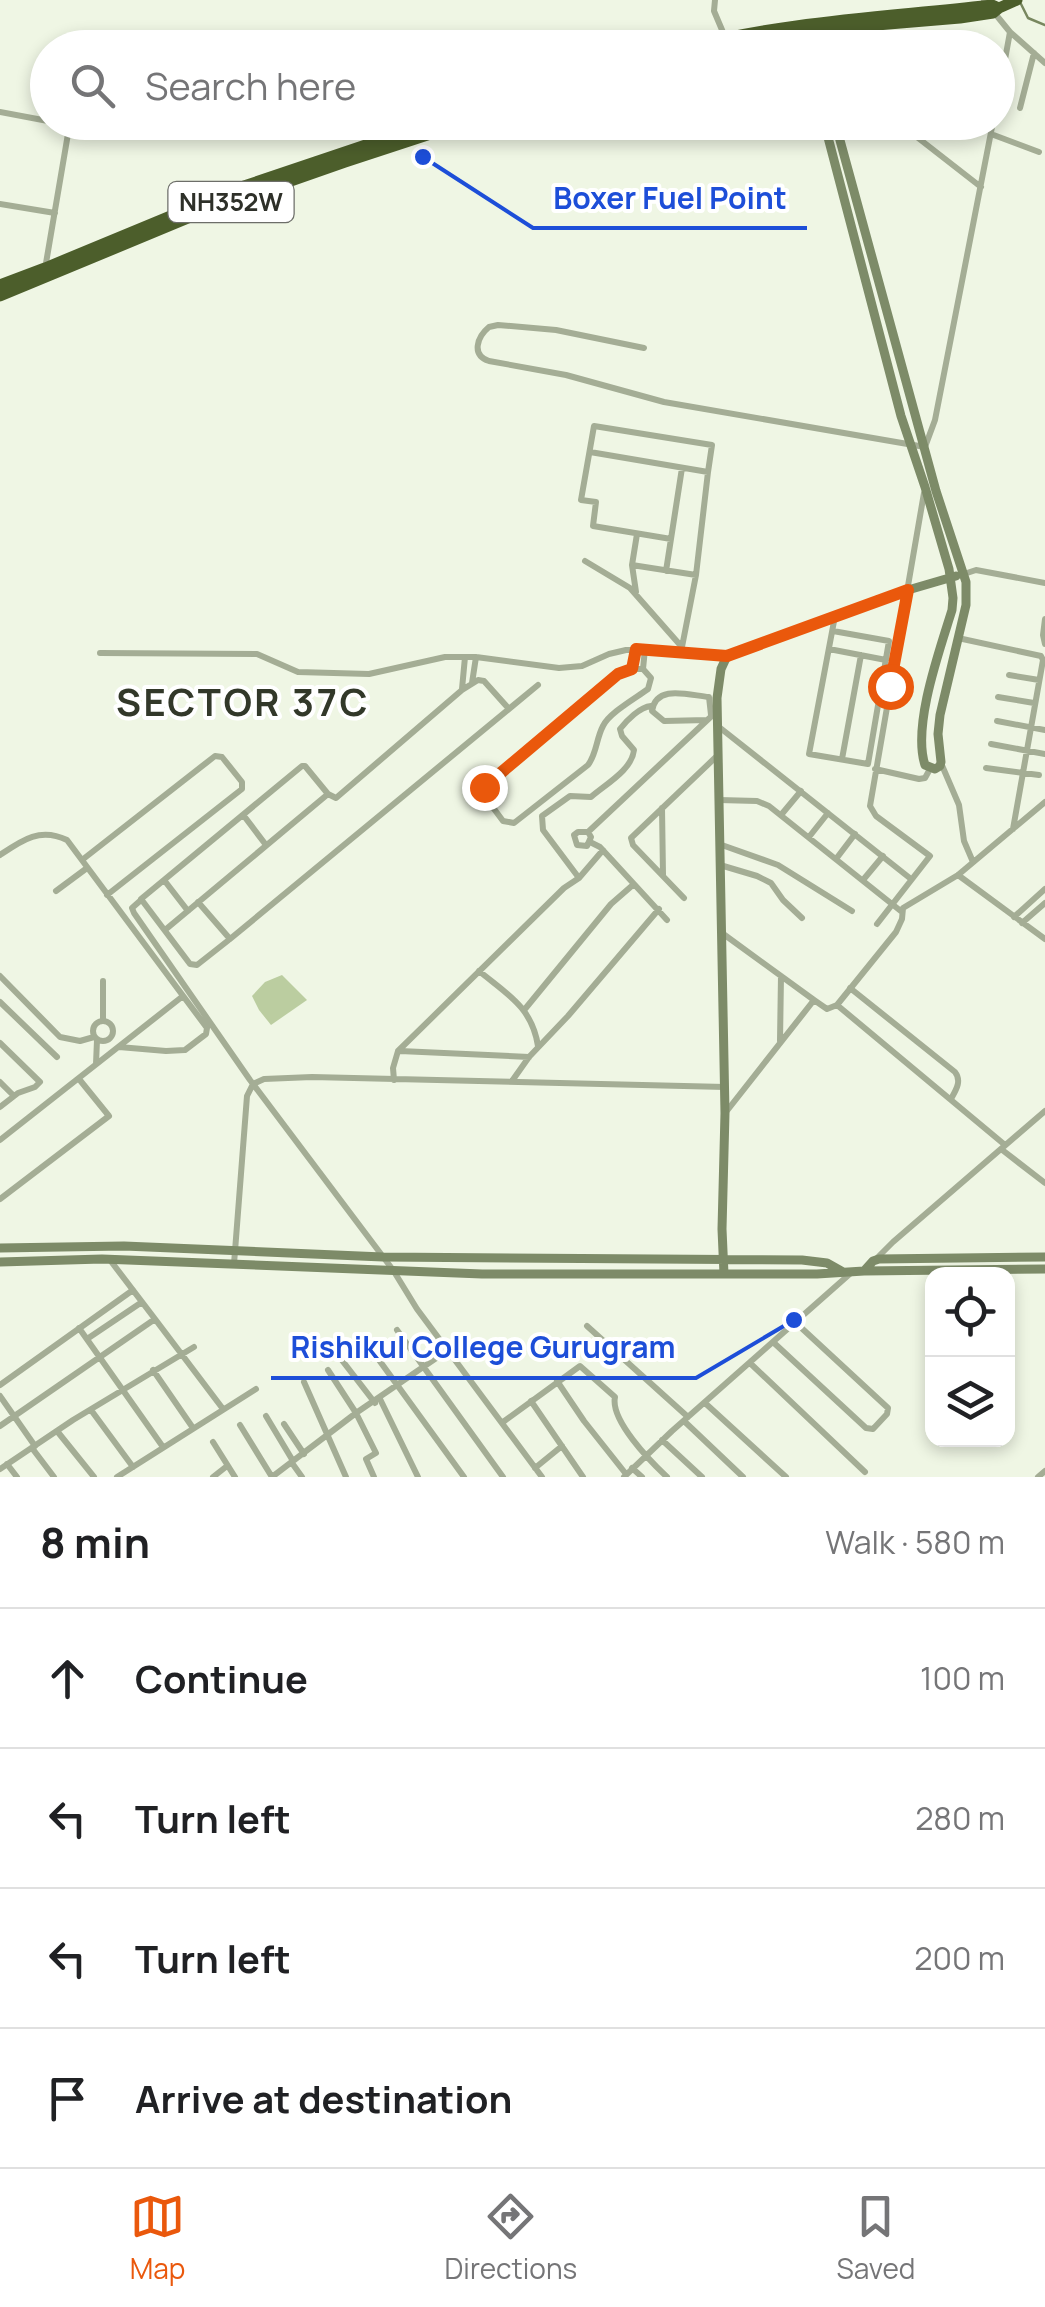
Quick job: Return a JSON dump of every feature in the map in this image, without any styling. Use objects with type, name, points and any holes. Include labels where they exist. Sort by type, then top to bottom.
[{"type":"highway","points":[[783,30],[822,22],[998,5]]},
{"type":"highway","points":[[833,30],[960,18],[998,5]]},
{"type":"highway","name":"NH352W","points":[[0,296],[45,274],[205,211],[396,140]]},
{"type":"highway","name":"NH352W","points":[[0,285],[45,274]]},
{"type":"street","points":[[715,0],[714,12],[721,30]]},
{"type":"street","points":[[998,5],[1009,30]]},
{"type":"street","points":[[1015,36],[1045,63]]},
{"type":"street","points":[[1020,108],[1034,53]]},
{"type":"street","points":[[0,112],[30,118]]},
{"type":"street","points":[[45,274],[67,140]]},
{"type":"street","points":[[829,140],[901,416],[964,574],[966,604],[938,734],[941,762],[974,862]]},
{"type":"street","points":[[840,140],[924,446],[950,578],[952,610],[930,686],[922,745],[925,766],[935,769],[941,762]]},
{"type":"street","points":[[921,140],[981,187]]},
{"type":"street","points":[[924,446],[935,420],[990,140]]},
{"type":"street","points":[[1007,140],[1039,152]]},
{"type":"street","points":[[0,204],[55,213]]},
{"type":"street","points":[[644,348],[556,330],[498,325],[488,327],[477,343],[478,353],[489,361],[664,402],[924,446]]},
{"type":"street","points":[[671,539],[593,526],[596,502],[580,500],[594,426],[712,445],[696,576],[681,649]]},
{"type":"street","points":[[590,452],[708,472]]},
{"type":"street","points":[[666,571],[682,468]]},
{"type":"street","points":[[877,924],[930,856],[872,812],[870,806],[929,482]]},
{"type":"street","points":[[636,593],[632,565],[637,534]]},
{"type":"street","points":[[585,561],[636,593],[681,649]]},
{"type":"street","points":[[632,565],[696,576]]},
{"type":"street","points":[[100,653],[257,654],[298,672],[369,674],[445,657],[573,668],[609,654],[636,649],[681,649],[727,656],[908,590],[976,570],[1045,583]]},
{"type":"street","points":[[833,632],[889,640],[868,764],[809,754],[835,616]]},
{"type":"street","points":[[1045,619],[1045,644]]},
{"type":"street","points":[[958,638],[1041,656],[1041,690],[1034,703],[1013,830]]},
{"type":"street","points":[[632,669],[636,649]]},
{"type":"street","points":[[643,669],[646,649]]},
{"type":"street","points":[[829,649],[886,660]]},
{"type":"street","points":[[842,760],[861,655]]},
{"type":"street","points":[[590,842],[582,847],[574,841],[578,832],[588,832],[712,716],[727,656]]},
{"type":"street","points":[[462,690],[466,657]]},
{"type":"street","points":[[472,683],[476,657]]},
{"type":"street","points":[[632,669],[643,669],[651,678],[648,689],[606,721],[588,765],[514,823],[502,821],[483,794],[484,787],[618,674],[632,669]]},
{"type":"street","points":[[1009,675],[1039,680]]},
{"type":"street","points":[[509,709],[484,681],[472,683],[336,798],[304,766],[132,908],[253,1084],[542,1477]]},
{"type":"street","points":[[141,899],[192,965],[198,965],[538,685]]},
{"type":"street","points":[[712,716],[664,721],[652,711],[652,706],[665,692],[709,697],[718,726],[911,878]]},
{"type":"street","points":[[998,697],[1034,703]]},
{"type":"street","points":[[579,878],[542,830],[542,816],[570,796],[591,797],[633,760],[634,750],[620,728],[646,706],[652,706]]},
{"type":"street","points":[[997,721],[1045,730]]},
{"type":"street","points":[[718,726],[724,1274]]},
{"type":"street","points":[[991,744],[1045,754]]},
{"type":"street","points":[[684,898],[631,841],[718,755]]},
{"type":"street","points":[[56,891],[215,756],[222,757],[242,782],[242,790],[107,895]]},
{"type":"street","points":[[986,768],[1038,775]]},
{"type":"street","points":[[875,769],[919,779],[925,778],[930,769]]},
{"type":"street","points":[[781,816],[800,791]]},
{"type":"street","points":[[164,930],[328,794]]},
{"type":"street","points":[[719,800],[757,801],[902,912]]},
{"type":"street","points":[[722,932],[826,1008],[837,1005],[896,932],[905,906],[958,875],[1045,802]]},
{"type":"street","points":[[662,807],[663,875]]},
{"type":"street","points":[[809,838],[828,813]]},
{"type":"street","points":[[244,816],[266,845]]},
{"type":"street","points":[[588,832],[590,842],[603,850],[667,920]]},
{"type":"street","points":[[0,855],[25,838],[53,834],[66,840],[207,1028],[196,1043],[177,1051],[122,1045],[111,1025],[103,1021]]},
{"type":"street","points":[[836,859],[855,834]]},
{"type":"street","points":[[720,844],[786,868],[852,911]]},
{"type":"street","points":[[394,1080],[398,1051],[564,888],[579,878],[603,850]]},
{"type":"street","points":[[864,880],[883,856]]},
{"type":"street","points":[[757,876],[765,859]]},
{"type":"street","points":[[720,865],[775,886],[802,918]]},
{"type":"street","points":[[958,875],[1044,936]]},
{"type":"street","points":[[164,880],[188,911]]},
{"type":"street","points":[[525,1010],[611,904],[634,884]]},
{"type":"street","points":[[1014,918],[1045,889]]},
{"type":"street","points":[[198,902],[230,939]]},
{"type":"street","points":[[1022,923],[1045,902]]},
{"type":"street","points":[[511,1082],[658,909]]},
{"type":"street","points":[[479,971],[525,1010],[538,1048]]},
{"type":"street","points":[[0,976],[60,1037],[106,1041],[113,1034]]},
{"type":"street","points":[[780,1042],[781,976]]},
{"type":"street","points":[[103,981],[103,1021]]},
{"type":"street","points":[[850,988],[955,1072],[958,1085],[951,1099]]},
{"type":"street","points":[[0,1140],[183,996]]},
{"type":"street","points":[[725,1113],[814,1000]]},
{"type":"street","points":[[0,1002],[58,1057]]},
{"type":"street","points":[[837,1005],[1045,1183]]},
{"type":"street","points":[[96,1065],[96,1038],[92,1031],[94,1025],[103,1021]]},
{"type":"street","points":[[0,1043],[40,1082],[0,1107]]},
{"type":"street","points":[[398,1051],[529,1057]]},
{"type":"street","points":[[0,1200],[109,1116],[79,1078]]},
{"type":"street","points":[[234,1264],[247,1096],[253,1084],[264,1079],[724,1087]]},
{"type":"street","points":[[0,1082],[14,1096]]},
{"type":"street","points":[[864,1271],[892,1242],[1045,1111]]},
{"type":"street","points":[[0,1248],[124,1246],[383,1257],[812,1260],[848,1272]]},
{"type":"street","points":[[873,1262],[892,1258],[1045,1257]]},
{"type":"street","points":[[110,1260],[222,1409]]},
{"type":"street","points":[[0,1262],[110,1260],[482,1274],[1045,1269]]},
{"type":"street","points":[[627,1473],[848,1272]]},
{"type":"street","points":[[0,1385],[133,1290]]},
{"type":"street","points":[[87,1339],[142,1302]]},
{"type":"street","points":[[0,1426],[155,1319]]},
{"type":"street","points":[[773,1342],[866,1428],[872,1429],[888,1414],[888,1408],[796,1322]]},
{"type":"street","points":[[587,1326],[744,1477]]},
{"type":"street","points":[[79,1328],[163,1447]]},
{"type":"street","points":[[396,1330],[503,1477]]},
{"type":"street","points":[[16,1477],[4,1466],[194,1347]]},
{"type":"street","points":[[372,1350],[464,1477]]},
{"type":"street","points":[[240,1425],[272,1477],[448,1350]]},
{"type":"street","points":[[340,1359],[377,1401],[418,1477]]},
{"type":"street","points":[[751,1364],[865,1472]]},
{"type":"street","points":[[503,1422],[578,1367],[585,1368],[615,1397],[614,1408],[644,1456],[667,1477]]},
{"type":"street","points":[[153,1370],[193,1428]]},
{"type":"street","points":[[328,1370],[376,1453],[366,1458],[374,1477]]},
{"type":"street","points":[[557,1381],[627,1473],[642,1477]]},
{"type":"street","points":[[304,1382],[346,1477]]},
{"type":"street","points":[[117,1477],[256,1389]]},
{"type":"street","points":[[0,1396],[54,1477]]},
{"type":"street","points":[[531,1401],[583,1477]]},
{"type":"street","points":[[706,1403],[786,1477]]},
{"type":"street","points":[[90,1410],[133,1467]]},
{"type":"street","points":[[266,1416],[302,1477]]},
{"type":"street","points":[[284,1424],[304,1454]]},
{"type":"street","points":[[57,1431],[94,1477]]},
{"type":"street","points":[[662,1440],[702,1477]]},
{"type":"street","points":[[214,1442],[235,1477]]},
{"type":"street","points":[[535,1468],[562,1446]]},
{"type":"street","points":[[213,1477],[227,1466]]},
{"type":"street","points":[[685,1477],[693,1469]]},
{"type":"street","points":[[1038,1477],[1045,1470]]},
{"type":"green space","points":[[282,975],[307,1000],[271,1025],[252,996],[265,982]]},
{"type":"waterway","points":[[1021,4],[1028,18],[1045,25]]},
{"type":"place","name":"Boxer Fuel Point","points":[[423,157]]},
{"type":"place","name":"Rishikul College Gurugram","points":[[794,1320]]},
{"type":"district","name":"SECTOR 37C","points":[[243,703]]},
{"type":"route","points":[[484,787],[618,674],[632,669],[636,649],[727,656],[908,590],[890,686]]}]
